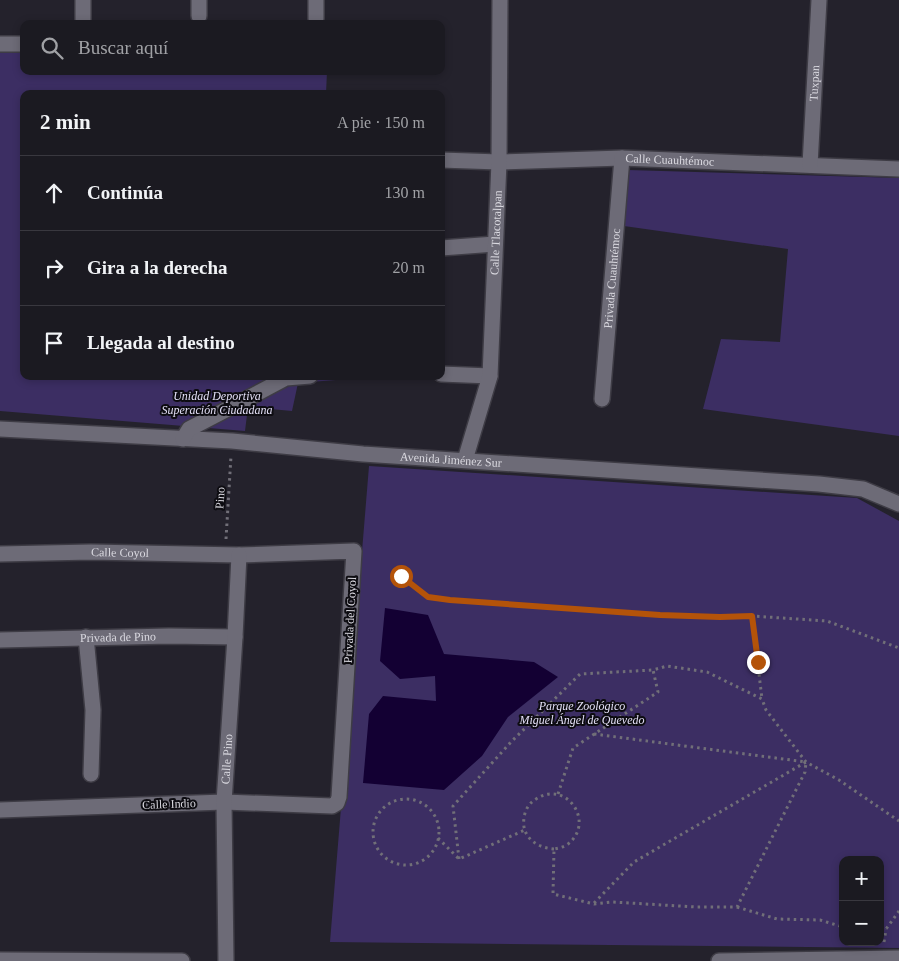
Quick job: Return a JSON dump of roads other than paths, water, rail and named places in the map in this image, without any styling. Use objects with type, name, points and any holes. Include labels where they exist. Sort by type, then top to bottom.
[{"type":"street","points":[[83,0],[83,20]]},
{"type":"street","points":[[199,0],[199,16]]},
{"type":"street","points":[[316,0],[316,19]]},
{"type":"street","name":"Calle Tlacotalpan","points":[[465,460],[490,376],[498,162],[500,0]]},
{"type":"street","name":"Tuxpan","points":[[810,165],[819,0]]},
{"type":"street","points":[[0,44],[20,44]]},
{"type":"street","name":"Calle Cuauhtémoc","points":[[445,160],[498,162],[622,158],[899,168]]},
{"type":"street","name":"Privada Cuauhtémoc","points":[[602,399],[622,158]]},
{"type":"street","points":[[445,248],[495,244]]},
{"type":"street","points":[[445,374],[490,376]]},
{"type":"street","points":[[183,439],[189,429],[240,404],[282,380]]},
{"type":"street","name":"Avenida Jiménez Sur","points":[[0,429],[232,441],[363,454],[863,488],[899,504]]},
{"type":"street","name":"Privada del Coyol","points":[[232,555],[354,551],[339,797],[337,803]]},
{"type":"street","name":"Calle Coyol","points":[[0,554],[91,552],[232,555]]},
{"type":"street","name":"Calle Pino","points":[[226,961],[224,802],[235,638],[232,555]]},
{"type":"street","name":"Privada de Pino","points":[[0,640],[169,636],[235,638]]},
{"type":"street","points":[[86,637],[93,710],[91,774]]},
{"type":"street","name":"Calle Indio","points":[[0,810],[224,802],[332,806],[337,803]]},
{"type":"street","points":[[719,961],[877,960],[899,958]]},
{"type":"street","points":[[0,960],[182,961]]},
{"type":"park label","name":"Unidad Deportiva Superación Ciudadana","points":[[217,403]]},
{"type":"park label","name":"Parque Zoológico Miguel Ángel de Quevedo","points":[[582,713]]}]
